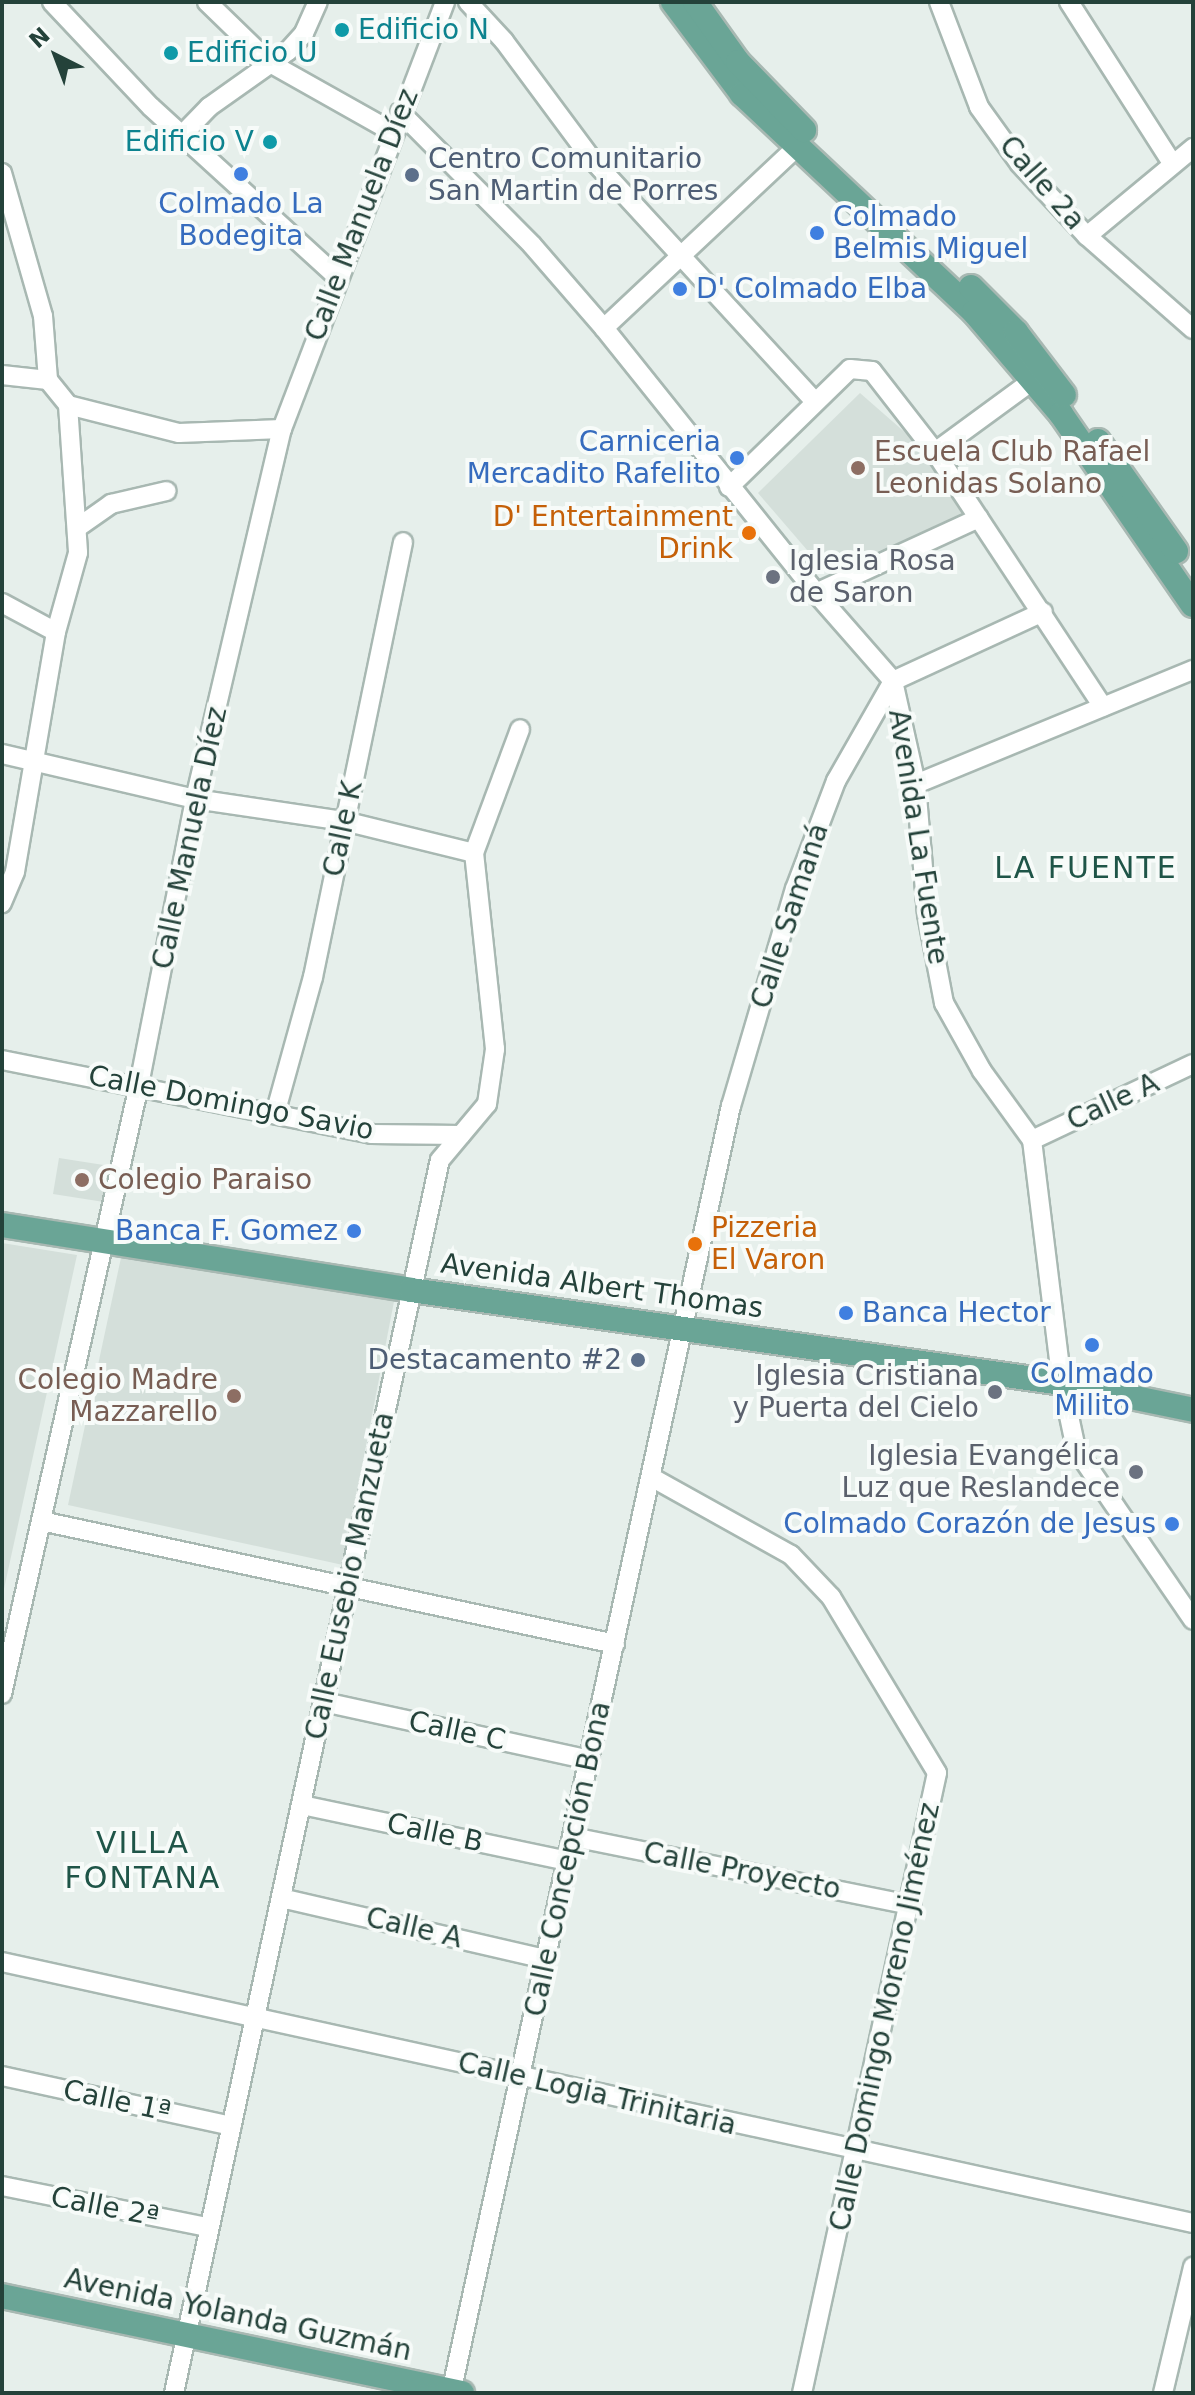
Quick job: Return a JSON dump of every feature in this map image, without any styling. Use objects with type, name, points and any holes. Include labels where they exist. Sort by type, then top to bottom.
[{"type":"main road","points":[[673,2],[742,94],[974,312],[1032,381],[1193,605]]},
{"type":"main road","points":[[695,2],[738,62],[786,114],[1016,332],[1193,576]]},
{"type":"main road","name":"Avenida Albert Thomas","points":[[2,1225],[411,1290],[683,1325],[1062,1383],[1193,1410]]},
{"type":"main road","name":"Avenida Yolanda Guzmán","points":[[2,2296],[455,2392]]},
{"type":"street","points":[[52,2],[182,135],[337,277]]},
{"type":"street","points":[[207,2],[270,63],[394,133]]},
{"type":"street","points":[[182,135],[209,107],[270,63],[304,33],[318,2]]},
{"type":"street","name":"Calle Manuela Díez","points":[[2,1694],[139,1085],[195,799],[282,429],[337,277],[445,2]]},
{"type":"street","points":[[468,2],[590,157],[815,402]]},
{"type":"street","name":"Calle 2a","points":[[939,2],[979,107],[1020,164],[1087,236],[1193,329]]},
{"type":"street","points":[[1069,2],[1172,163]]},
{"type":"street","name":"Avenida La Fuente","points":[[400,112],[532,245],[604,328],[729,487],[893,681],[916,784],[927,914],[944,1003],[982,1071],[1032,1140],[1062,1383],[1076,1449],[1193,1620]]},
{"type":"street","points":[[604,328],[679,254],[797,147]]},
{"type":"street","points":[[1087,236],[1193,148]]},
{"type":"street","points":[[2,173],[6,204],[43,316],[48,380],[68,405],[179,433],[282,429]]},
{"type":"street","points":[[729,487],[850,369],[872,371],[935,452],[1103,707]]},
{"type":"street","points":[[2,375],[48,380]]},
{"type":"street","points":[[935,452],[1032,381]]},
{"type":"street","points":[[2,903],[15,872],[56,632],[78,553],[69,480],[68,405]]},
{"type":"street","points":[[77,528],[111,504],[167,491]]},
{"type":"street","points":[[816,593],[979,518]]},
{"type":"street","name":"Calle K","points":[[275,1114],[313,977],[403,542]]},
{"type":"street","points":[[2,603],[56,632]]},
{"type":"street","points":[[893,681],[1043,612]]},
{"type":"street","points":[[916,784],[1193,670]]},
{"type":"street","name":"Calle Samaná","points":[[683,1325],[731,1106],[795,889],[836,781],[893,681]]},
{"type":"street","name":"Calle Eusebio Manzueta","points":[[174,2393],[207,2227],[232,2126],[440,1160],[487,1104],[495,1049],[474,853],[520,729]]},
{"type":"street","points":[[2,754],[195,799],[344,821],[474,853]]},
{"type":"street","name":"Calle Domingo Savio","points":[[2,1060],[139,1085],[371,1134],[461,1135]]},
{"type":"street","name":"Calle A","points":[[1032,1140],[1193,1064]]},
{"type":"street","name":"Calle Concepción Bona","points":[[455,2392],[520,2076],[683,1325]]},
{"type":"street","name":"Calle Domingo Moreno Jiménez","points":[[651,1477],[791,1555],[831,1597],[927,1750],[937,1773],[911,1905],[802,2393]]},
{"type":"street","points":[[41,1521],[615,1644]]},
{"type":"street","name":"Calle C","points":[[324,1702],[590,1760]]},
{"type":"street","name":"Calle B","points":[[302,1805],[567,1861]]},
{"type":"street","name":"Calle Proyecto","points":[[573,1837],[911,1905]]},
{"type":"street","name":"Calle A","points":[[281,1898],[546,1959]]},
{"type":"street","name":"Calle Logia Trinitaria","points":[[2,1962],[855,2153],[1193,2223]]},
{"type":"street","name":"Calle 1ª","points":[[2,2076],[232,2126]]},
{"type":"street","name":"Calle 2ª","points":[[2,2186],[207,2227]]},
{"type":"street","points":[[1163,2393],[1193,2267]]},
{"type":"shaded area","name":"Escuela Club Rafael Leonidas Solano","points":[[860,393],[916,442],[964,517],[826,572],[758,493]]},
{"type":"shaded area","name":"Colegio Paraiso","points":[[59,1158],[110,1166],[104,1202],[53,1194]]},
{"type":"shaded area","name":"Colegio Madre Mazzarello","points":[[125,1239],[397,1286],[343,1565],[68,1505]]},
{"type":"shaded area","points":[[2,1243],[77,1255],[2,1598]]},
{"type":"place","name":"Edificio N","points":[[342,30]]},
{"type":"place","name":"Edificio U","points":[[171,53]]},
{"type":"place","name":"Edificio V","points":[[270,142]]},
{"type":"place","name":"Colmado La Bodegita","points":[[241,174]]},
{"type":"place","name":"Centro Comunitario San Martin de Porres","points":[[412,175]]},
{"type":"place","name":"Colmado Belmis Miguel","points":[[817,233]]},
{"type":"place","name":"D' Colmado Elba","points":[[680,289]]},
{"type":"place","name":"Carniceria Mercadito Rafelito","points":[[737,458]]},
{"type":"place","name":"Escuela Club Rafael Leonidas Solano","points":[[858,468]]},
{"type":"place","name":"D' Entertainment Drink","points":[[749,533]]},
{"type":"place","name":"Iglesia Rosa de Saron","points":[[773,577]]},
{"type":"place","name":"Colegio Paraiso","points":[[82,1180]]},
{"type":"place","name":"Banca F. Gomez","points":[[354,1231]]},
{"type":"place","name":"Pizzeria El Varon","points":[[695,1244]]},
{"type":"place","name":"Banca Hector","points":[[846,1313]]},
{"type":"place","name":"Colmado Milito","points":[[1092,1345]]},
{"type":"place","name":"Destacamento #2","points":[[638,1360]]},
{"type":"place","name":"Iglesia Cristiana y Puerta del Cielo","points":[[995,1392]]},
{"type":"place","name":"Colegio Madre Mazzarello","points":[[234,1396]]},
{"type":"place","name":"Iglesia Evangélica Luz que Reslandece","points":[[1136,1472]]},
{"type":"place","name":"Colmado Corazón de Jesus","points":[[1172,1524]]},
{"type":"district","name":"LA FUENTE","points":[[1086,868]]},
{"type":"district","name":"VILLA FONTANA","points":[[143,1860]]}]
